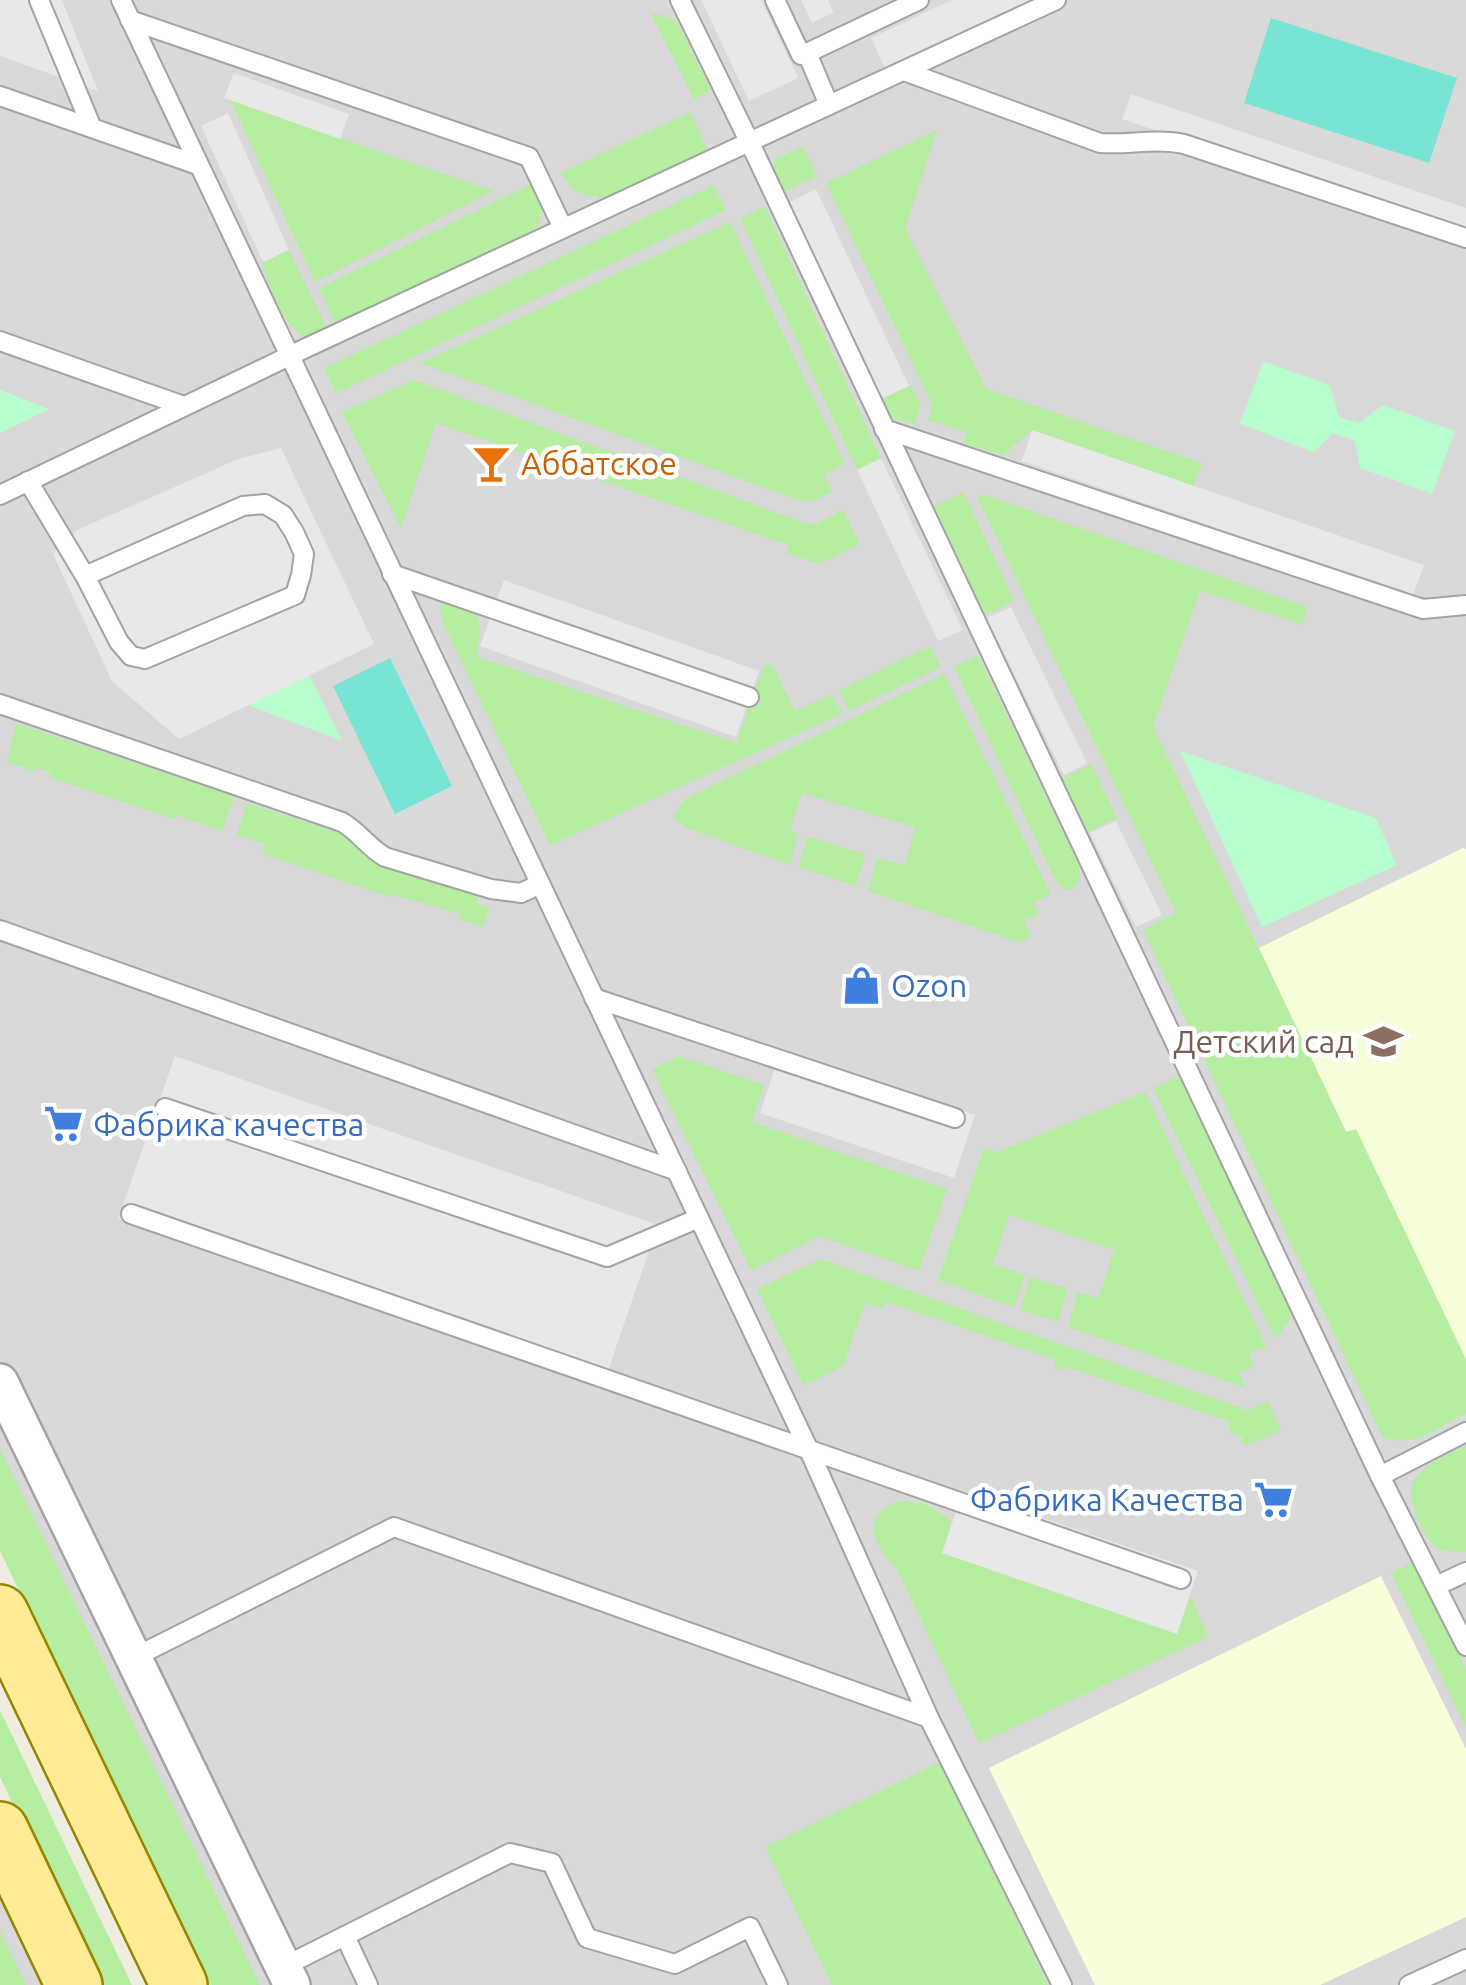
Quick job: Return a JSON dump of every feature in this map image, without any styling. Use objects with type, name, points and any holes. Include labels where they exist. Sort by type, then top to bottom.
[{"type":"main road","points":[[0,1613],[179,1985]]},
{"type":"main road","points":[[0,1830],[74,1985]]},
{"type":"street","points":[[0,1382],[287,1976]]},
{"type":"lane","points":[[39,0],[92,128]]},
{"type":"lane","points":[[121,0],[808,1448],[928,1718],[1062,1985]]},
{"type":"lane","points":[[680,0],[1380,1476],[1466,1646]]},
{"type":"lane","points":[[775,0],[801,56],[920,0]]},
{"type":"lane","points":[[0,495],[289,356],[1056,0]]},
{"type":"lane","points":[[130,20],[529,158],[563,228]]},
{"type":"lane","points":[[807,53],[828,105]]},
{"type":"lane","points":[[904,71],[1100,142],[1164,140],[1184,144],[1466,238]]},
{"type":"lane","points":[[0,96],[198,165]]},
{"type":"lane","points":[[0,341],[184,406]]},
{"type":"lane","points":[[884,429],[1423,609],[1466,604]]},
{"type":"lane","points":[[28,481],[86,576],[118,642],[131,656],[145,659],[295,594],[304,554],[283,515],[266,504],[243,506],[86,576]]},
{"type":"lane","points":[[392,574],[750,698]]},
{"type":"lane","points":[[0,704],[342,822],[384,857],[491,889],[520,893],[540,884]]},
{"type":"lane","points":[[0,930],[676,1172]]},
{"type":"lane","points":[[594,998],[955,1118]]},
{"type":"lane","points":[[166,1108],[607,1257],[699,1218]]},
{"type":"lane","points":[[130,1214],[1181,1579]]},
{"type":"lane","points":[[1380,1476],[1466,1432]]},
{"type":"lane","points":[[133,1658],[394,1527],[928,1718]]},
{"type":"lane","points":[[1436,1586],[1466,1572]]},
{"type":"lane","points":[[287,1976],[345,1936],[510,1853],[552,1862],[587,1938],[676,1964],[750,1927],[778,1985]]},
{"type":"lane","points":[[345,1936],[368,1985]]},
{"type":"lane","points":[[1409,1985],[1466,1960]]},
{"type":"shaded area","points":[[0,0],[1466,0],[1466,1985],[250,1985],[0,1470]]},
{"type":"shaded area","points":[[0,0],[62,0],[98,91],[0,56]]},
{"type":"shaded area","points":[[701,0],[761,0],[798,78],[749,101]]},
{"type":"shaded area","points":[[801,0],[828,0],[834,12],[812,23]]},
{"type":"shaded area","points":[[952,0],[1031,0],[885,68],[871,38]]},
{"type":"shaded area","points":[[1271,18],[1457,78],[1429,163],[1244,103]]},
{"type":"shaded area","points":[[234,73],[349,114],[340,139],[224,98]]},
{"type":"shaded area","points":[[1131,94],[1466,208],[1466,235],[1122,119]]},
{"type":"shaded area","points":[[228,113],[289,250],[263,262],[201,126]]},
{"type":"shaded area","points":[[816,189],[909,386],[881,399],[788,203]]},
{"type":"shaded area","points":[[1032,430],[1424,565],[1413,595],[1022,461]]},
{"type":"shaded area","points":[[281,448],[374,644],[179,739],[112,681],[53,554],[77,530],[238,459]]},
{"type":"shaded area","points":[[881,458],[963,630],[938,641],[857,470]]},
{"type":"shaded area","points":[[504,580],[759,671],[736,737],[480,646]]},
{"type":"shaded area","points":[[1011,607],[1087,763],[1064,775],[987,618]]},
{"type":"shaded area","points":[[390,658],[452,786],[395,814],[333,686]]},
{"type":"shaded area","points":[[1116,821],[1162,915],[1136,927],[1090,833]]},
{"type":"shaded area","name":"Детский сад","points":[[1466,849],[1466,1385],[1259,948]]},
{"type":"shaded area","points":[[781,1050],[975,1115],[954,1178],[760,1113]]},
{"type":"shaded area","points":[[175,1056],[658,1225],[602,1388],[118,1219]]},
{"type":"shaded area","points":[[963,1491],[1198,1571],[1177,1634],[942,1553]]},
{"type":"shaded area","points":[[1381,1576],[1466,1749],[1466,1917],[1320,1985],[1095,1985],[989,1768]]},
{"type":"shaded area","points":[[0,1900],[41,1985],[0,1985]]},
{"type":"green space","points":[[650,12],[676,20],[711,90],[694,99]]},
{"type":"green space","points":[[230,100],[493,191],[315,282]]},
{"type":"green space","points":[[690,112],[709,153],[608,198],[574,190],[560,173]]},
{"type":"green space","points":[[937,130],[905,229],[986,389],[1202,463],[1193,486],[1032,430],[1003,455],[963,443],[966,432],[928,420],[932,405],[826,183]]},
{"type":"green space","points":[[803,146],[817,176],[783,192],[774,163]]},
{"type":"green space","points":[[536,182],[542,214],[537,227],[524,240],[337,328],[319,288]]},
{"type":"green space","points":[[714,185],[726,210],[336,393],[324,368]]},
{"type":"green space","points":[[765,206],[881,458],[857,470],[740,218]]},
{"type":"green space","points":[[730,222],[845,464],[824,474],[832,492],[812,501],[801,501],[420,363]]},
{"type":"green space","points":[[289,250],[328,330],[314,337],[305,337],[291,326],[265,270],[263,262]]},
{"type":"green space","points":[[1263,361],[1330,385],[1339,417],[1359,423],[1383,405],[1455,431],[1432,494],[1360,468],[1355,441],[1333,433],[1314,452],[1240,424]]},
{"type":"green space","points":[[414,380],[808,524],[843,510],[860,544],[819,564],[787,553],[788,545],[436,423],[401,528],[342,412]]},
{"type":"green space","points":[[911,385],[921,405],[914,425],[890,417],[881,399]]},
{"type":"green space","points":[[0,390],[49,409],[0,433]]},
{"type":"green space","points":[[964,492],[1014,601],[985,615],[934,506]]},
{"type":"green space","points":[[982,494],[1308,607],[1302,625],[1200,591],[1153,726],[1346,1132],[1356,1129],[1466,1359],[1466,1413],[1426,1435],[1407,1440],[1383,1438],[1143,930],[1176,913],[977,497]]},
{"type":"green space","points":[[444,603],[475,613],[480,626],[477,657],[736,743],[763,668],[768,664],[773,666],[795,711],[832,694],[842,714],[550,845],[445,628],[440,613]]},
{"type":"green space","points":[[930,646],[941,667],[849,711],[839,690]]},
{"type":"green space","points":[[978,655],[1079,866],[1079,880],[1070,890],[1063,889],[1054,878],[954,667]]},
{"type":"green space","points":[[944,674],[1051,894],[1034,902],[1039,914],[1024,921],[1031,937],[1019,942],[868,891],[877,858],[905,865],[915,827],[802,793],[790,831],[798,834],[790,865],[687,828],[674,816],[685,799]]},
{"type":"green space","points":[[309,675],[342,741],[248,705]]},
{"type":"green space","points":[[16,723],[234,796],[222,831],[49,777],[50,772],[7,762]]},
{"type":"green space","points":[[1180,751],[1376,818],[1397,865],[1262,927]]},
{"type":"green space","points":[[1092,764],[1117,818],[1088,832],[1062,778]]},
{"type":"green space","points":[[247,803],[349,836],[366,857],[479,893],[476,903],[490,907],[483,927],[459,919],[460,914],[390,894],[389,897],[263,854],[265,844],[237,835]]},
{"type":"green space","points":[[807,837],[865,854],[856,886],[799,867]]},
{"type":"green space","points":[[679,1056],[764,1085],[752,1122],[947,1189],[919,1271],[819,1236],[751,1270],[652,1069]]},
{"type":"green space","points":[[1179,1076],[1289,1303],[1289,1321],[1275,1339],[1153,1088]]},
{"type":"green space","points":[[1145,1092],[1266,1346],[1249,1354],[1254,1366],[1239,1373],[1246,1388],[1068,1327],[1078,1292],[1099,1298],[1114,1250],[1009,1215],[993,1264],[1025,1275],[1014,1307],[938,1280],[984,1148],[997,1152]]},
{"type":"green space","points":[[820,1259],[1247,1410],[1268,1401],[1281,1431],[1247,1445],[1241,1443],[1243,1437],[1228,1432],[1231,1422],[1064,1366],[1061,1371],[1054,1368],[1056,1360],[886,1302],[883,1309],[865,1303],[843,1366],[803,1385],[757,1289]]},
{"type":"green space","points":[[1030,1277],[1068,1289],[1058,1322],[1020,1310]]},
{"type":"green space","points":[[1466,1446],[1466,1552],[1446,1551],[1435,1546],[1425,1534],[1416,1516],[1411,1488],[1430,1465]]},
{"type":"green space","points":[[0,1449],[260,1985],[210,1985],[0,1551]]},
{"type":"green space","points":[[900,1501],[927,1505],[951,1521],[943,1553],[1177,1633],[1190,1595],[1208,1637],[979,1743],[897,1569],[877,1542],[874,1532],[879,1514]]},
{"type":"green space","points":[[1413,1562],[1466,1670],[1466,1728],[1391,1573]]},
{"type":"green space","points":[[0,1710],[132,1985],[100,1985],[0,1777]]},
{"type":"green space","points":[[940,1762],[1048,1985],[832,1985],[765,1847]]},
{"type":"green space","points":[[0,1931],[26,1985],[0,1985]]},
{"type":"place","name":"Аббатское","points":[[491,463]]},
{"type":"place","name":"Ozon","points":[[861,985]]},
{"type":"place","name":"Детский сад","points":[[1384,1041]]},
{"type":"place","name":"Фабрика качества","points":[[63,1124]]},
{"type":"place","name":"Фабрика Качества","points":[[1274,1499]]}]
